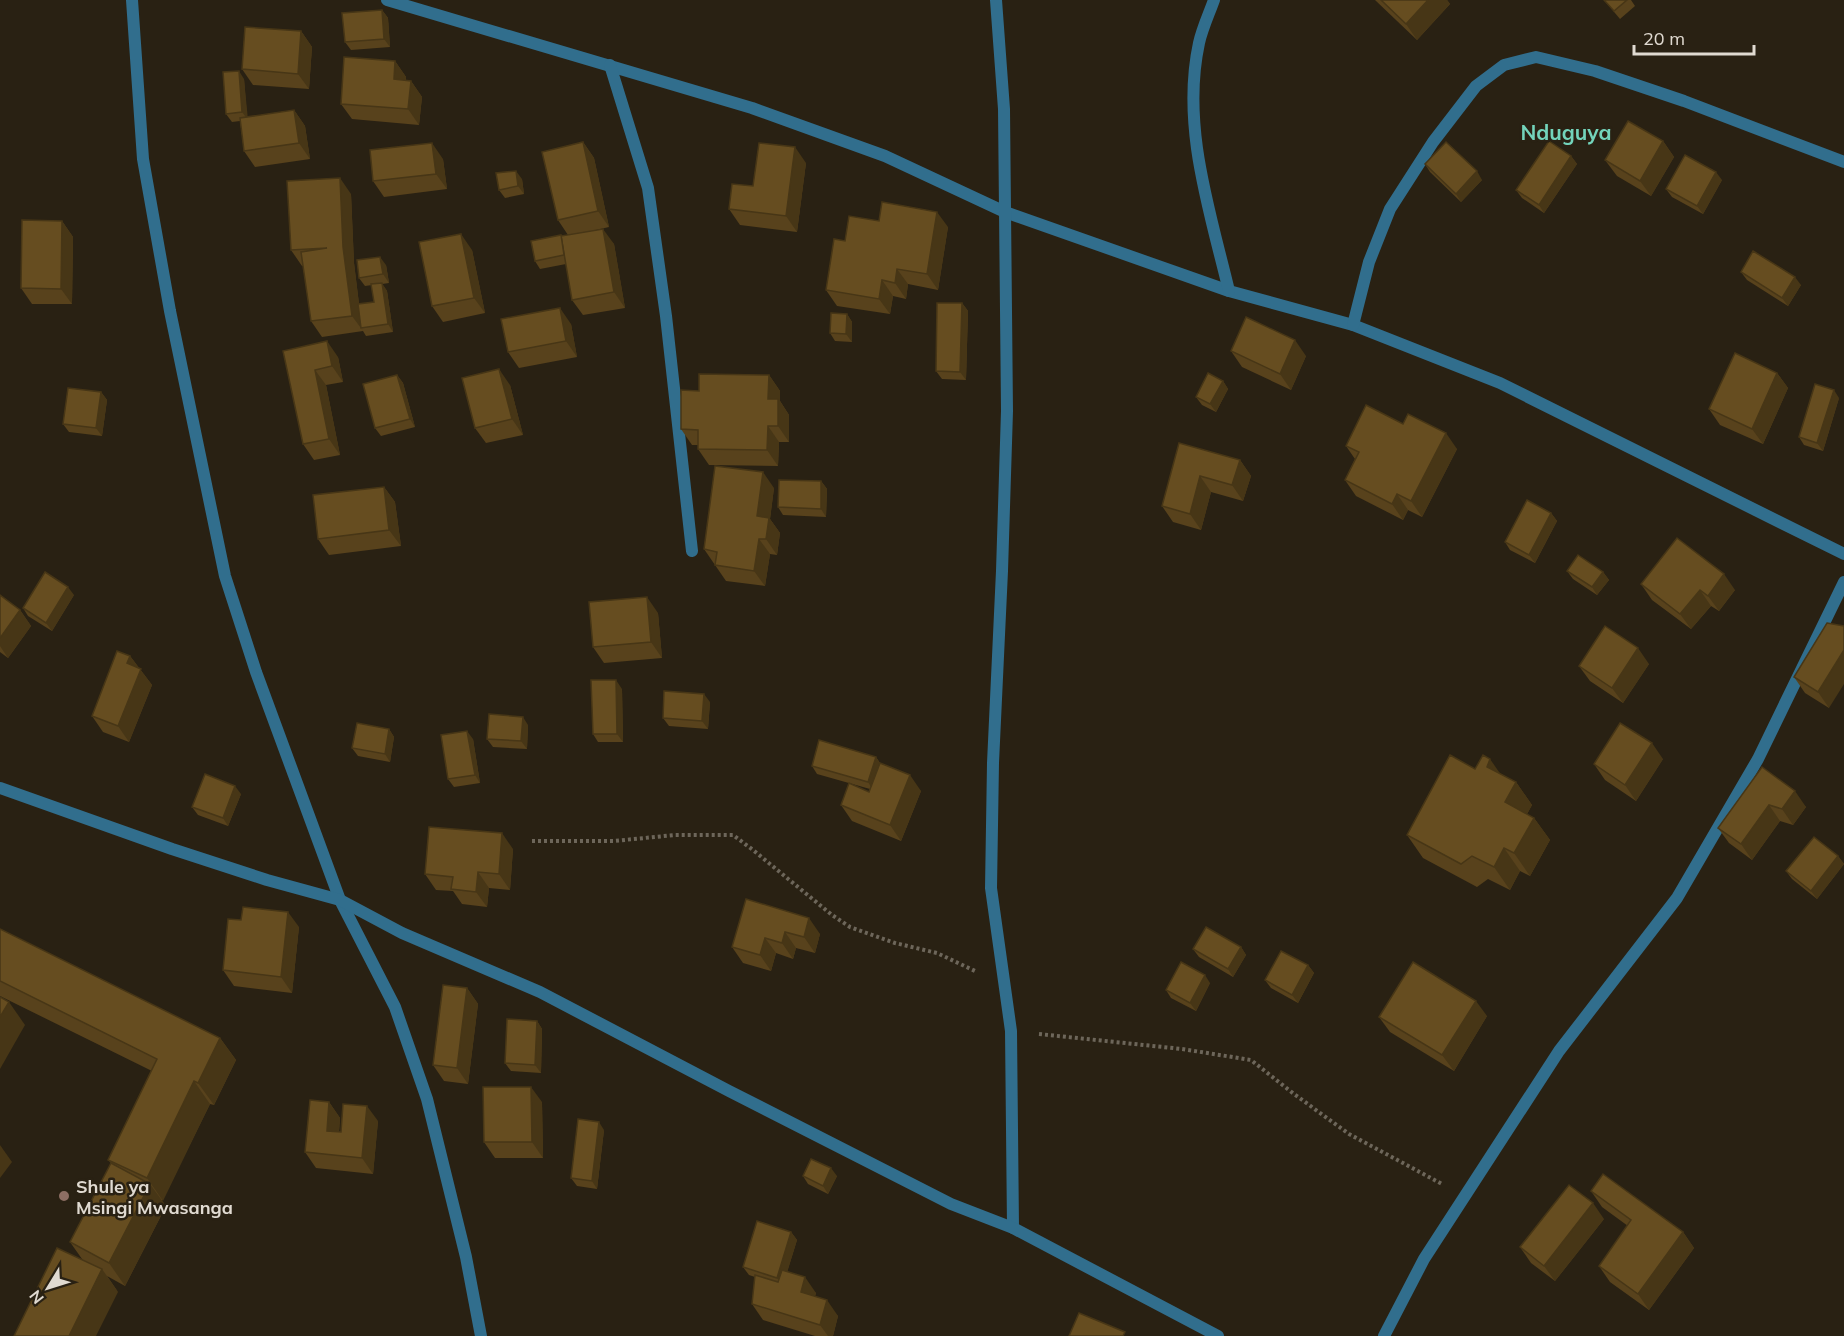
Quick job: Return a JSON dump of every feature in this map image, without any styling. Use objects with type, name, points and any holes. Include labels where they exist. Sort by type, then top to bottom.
[{"type":"street","points":[[132,0],[143,159],[170,311],[225,576],[256,672],[340,900],[394,1007],[427,1100],[466,1257],[481,1336]]},
{"type":"street","points":[[387,0],[752,108],[885,156],[1005,212],[1228,291],[1353,325],[1500,383],[1844,554]]},
{"type":"street","points":[[996,0],[1004,109],[1007,411],[993,763],[992,876],[1011,1031],[1013,1228]]},
{"type":"street","points":[[1214,0],[1199,42],[1193,85],[1196,140],[1228,291]]},
{"type":"street","points":[[1353,325],[1369,262],[1390,209],[1433,142],[1476,86],[1504,65],[1536,57],[1595,71],[1684,101],[1844,162]]},
{"type":"street","points":[[610,65],[648,189],[666,316],[692,551]]},
{"type":"street","points":[[1384,1336],[1424,1259],[1558,1051],[1677,898],[1758,759],[1844,582]]},
{"type":"street","points":[[0,788],[172,849],[267,880],[340,900],[402,933],[540,992],[951,1204],[1013,1228],[1218,1336]]},
{"type":"path","points":[[532,841],[614,841],[675,835],[733,836],[850,927],[895,943],[937,953],[1004,982]]},
{"type":"path","points":[[1011,1031],[1182,1049],[1251,1060],[1349,1134],[1464,1197]]},
{"type":"building","points":[[1381,0],[1428,0],[1406,24]]},
{"type":"building","points":[[1604,0],[1627,0],[1614,11]]},
{"type":"building","points":[[382,10],[384,39],[345,42],[342,13]]},
{"type":"building","points":[[245,27],[301,31],[298,74],[242,69]]},
{"type":"building","points":[[344,57],[395,61],[394,79],[411,81],[408,109],[341,104]]},
{"type":"building","points":[[239,71],[242,112],[226,114],[223,72]]},
{"type":"building","points":[[294,110],[299,143],[244,151],[240,118]]},
{"type":"building","points":[[1628,121],[1663,141],[1640,181],[1605,160]]},
{"type":"building","points":[[1549,141],[1571,156],[1539,205],[1516,190]]},
{"type":"building","points":[[583,142],[598,211],[558,220],[542,152]]},
{"type":"building","points":[[1446,142],[1477,171],[1456,194],[1425,164]]},
{"type":"building","points":[[432,143],[436,174],[373,181],[370,150]]},
{"type":"building","points":[[759,143],[795,147],[786,216],[729,209],[732,184],[753,186]]},
{"type":"building","points":[[1685,155],[1716,172],[1697,206],[1666,189]]},
{"type":"building","points":[[516,171],[518,186],[499,190],[496,173]]},
{"type":"building","points":[[340,178],[343,247],[352,316],[311,321],[301,252],[327,248],[291,250],[287,181]]},
{"type":"building","points":[[882,202],[937,212],[927,274],[897,269],[895,283],[882,280],[879,299],[826,290],[834,239],[845,241],[849,216],[879,221]]},
{"type":"building","points":[[22,220],[62,221],[61,289],[21,288]]},
{"type":"building","points":[[603,229],[614,292],[572,300],[561,236]]},
{"type":"building","points":[[461,234],[474,298],[432,306],[419,242]]},
{"type":"building","points":[[561,235],[564,255],[535,261],[531,241]]},
{"type":"building","points":[[1753,251],[1795,277],[1782,298],[1741,272]]},
{"type":"building","points":[[380,257],[383,274],[359,278],[357,260]]},
{"type":"building","points":[[382,283],[388,324],[361,328],[358,304],[374,302],[371,284]]},
{"type":"building","points":[[937,303],[962,303],[960,372],[936,371]]},
{"type":"building","points":[[560,308],[566,341],[508,352],[501,319]]},
{"type":"building","points":[[831,313],[847,314],[846,334],[830,333]]},
{"type":"building","points":[[1246,317],[1295,340],[1280,374],[1231,351]]},
{"type":"building","points":[[327,341],[332,366],[315,370],[329,439],[303,444],[283,351]]},
{"type":"building","points":[[1735,353],[1777,373],[1752,429],[1709,409]]},
{"type":"building","points":[[499,369],[512,419],[475,428],[462,378]]},
{"type":"building","points":[[1208,373],[1223,381],[1210,404],[1196,397]]},
{"type":"building","points":[[699,374],[769,375],[768,399],[778,399],[778,426],[768,426],[767,450],[698,449],[698,430],[681,429],[681,390],[699,391]]},
{"type":"building","points":[[397,375],[410,419],[375,428],[363,384]]},
{"type":"building","points":[[1815,384],[1834,390],[1817,443],[1799,437]]},
{"type":"building","points":[[68,388],[101,392],[96,428],[63,424]]},
{"type":"building","points":[[1366,405],[1403,424],[1408,414],[1446,433],[1411,501],[1397,494],[1392,504],[1345,480],[1359,452],[1346,446]]},
{"type":"building","points":[[1179,443],[1240,460],[1232,485],[1200,476],[1190,514],[1162,506]]},
{"type":"building","points":[[715,466],[763,472],[757,516],[769,518],[766,539],[759,539],[754,571],[715,565],[717,552],[704,549]]},
{"type":"building","points":[[779,480],[821,481],[821,509],[778,507]]},
{"type":"building","points":[[384,487],[389,530],[318,539],[313,495]]},
{"type":"building","points":[[1527,500],[1551,513],[1529,555],[1505,542]]},
{"type":"building","points":[[1677,538],[1724,574],[1708,596],[1700,590],[1680,614],[1641,584]]},
{"type":"building","points":[[1578,555],[1603,572],[1592,587],[1567,571]]},
{"type":"building","points":[[45,572],[68,587],[46,623],[23,608]]},
{"type":"building","points":[[0,595],[20,610],[0,638]]},
{"type":"building","points":[[647,597],[651,642],[593,647],[589,602]]},
{"type":"building","points":[[1827,623],[1844,626],[1844,650],[1818,692],[1794,677]]},
{"type":"building","points":[[1605,626],[1638,648],[1612,688],[1579,666]]},
{"type":"building","points":[[117,651],[130,656],[127,663],[141,669],[118,726],[92,716]]},
{"type":"building","points":[[591,680],[616,680],[617,734],[593,734]]},
{"type":"building","points":[[664,691],[704,694],[702,721],[663,718]]},
{"type":"building","points":[[489,714],[523,717],[521,741],[487,739]]},
{"type":"building","points":[[357,723],[389,729],[385,754],[352,748]]},
{"type":"building","points":[[1620,723],[1652,743],[1625,785],[1594,764]]},
{"type":"building","points":[[467,731],[475,775],[448,779],[441,735]]},
{"type":"building","points":[[819,740],[876,757],[868,782],[812,766]]},
{"type":"building","points":[[1450,755],[1475,769],[1483,755],[1490,759],[1487,767],[1516,782],[1505,802],[1534,818],[1514,853],[1504,848],[1494,867],[1472,856],[1461,864],[1407,835]]},
{"type":"building","points":[[880,763],[910,775],[890,825],[841,805],[849,783],[869,792]]},
{"type":"building","points":[[1762,767],[1795,791],[1782,809],[1769,805],[1741,844],[1718,828]]},
{"type":"building","points":[[205,774],[235,786],[223,818],[192,807]]},
{"type":"building","points":[[429,827],[502,833],[499,874],[478,872],[476,892],[451,889],[453,877],[425,874]]},
{"type":"building","points":[[1814,837],[1838,856],[1811,891],[1786,871]]},
{"type":"building","points":[[746,899],[809,918],[804,937],[785,932],[782,943],[765,938],[760,955],[732,947]]},
{"type":"building","points":[[243,907],[288,912],[281,977],[223,970],[228,919],[241,920]]},
{"type":"building","points":[[1206,927],[1241,947],[1228,969],[1193,949]]},
{"type":"building","points":[[0,929],[220,1038],[198,1083],[194,1081],[147,1178],[108,1160],[157,1059],[0,981]]},
{"type":"building","points":[[1281,951],[1308,965],[1292,995],[1265,980]]},
{"type":"building","points":[[1181,962],[1205,975],[1190,1003],[1166,990]]},
{"type":"building","points":[[1413,962],[1476,1001],[1442,1055],[1379,1017]]},
{"type":"building","points":[[443,985],[467,988],[457,1068],[433,1065]]},
{"type":"building","points":[[0,997],[9,1002],[0,1017]]},
{"type":"building","points":[[507,1019],[537,1021],[535,1065],[505,1063]]},
{"type":"building","points":[[483,1087],[531,1087],[532,1142],[484,1142]]},
{"type":"building","points":[[310,1100],[329,1102],[327,1131],[341,1132],[343,1104],[367,1106],[362,1158],[305,1152]]},
{"type":"building","points":[[578,1119],[599,1122],[592,1181],[571,1178]]},
{"type":"building","points":[[811,1159],[831,1168],[823,1186],[803,1176]]},
{"type":"building","points":[[111,1163],[150,1184],[109,1263],[70,1242]]},
{"type":"building","points":[[1603,1174],[1683,1232],[1638,1294],[1599,1266],[1631,1220],[1591,1191]]},
{"type":"building","points":[[1569,1185],[1593,1203],[1544,1266],[1520,1247]]},
{"type":"building","points":[[757,1221],[791,1232],[777,1278],[743,1267]]},
{"type":"building","points":[[57,1248],[102,1269],[69,1336],[14,1336]]},
{"type":"building","points":[[782,1270],[805,1277],[801,1292],[827,1300],[820,1325],[752,1304],[755,1275],[778,1282]]},
{"type":"building","points":[[1079,1313],[1125,1332],[1123,1336],[1069,1336]]},
{"type":"place","name":"Shule ya Msingi Mwasanga","points":[[64,1196]]},
{"type":"district","name":"Nduguya","points":[[1566,132]]}]
